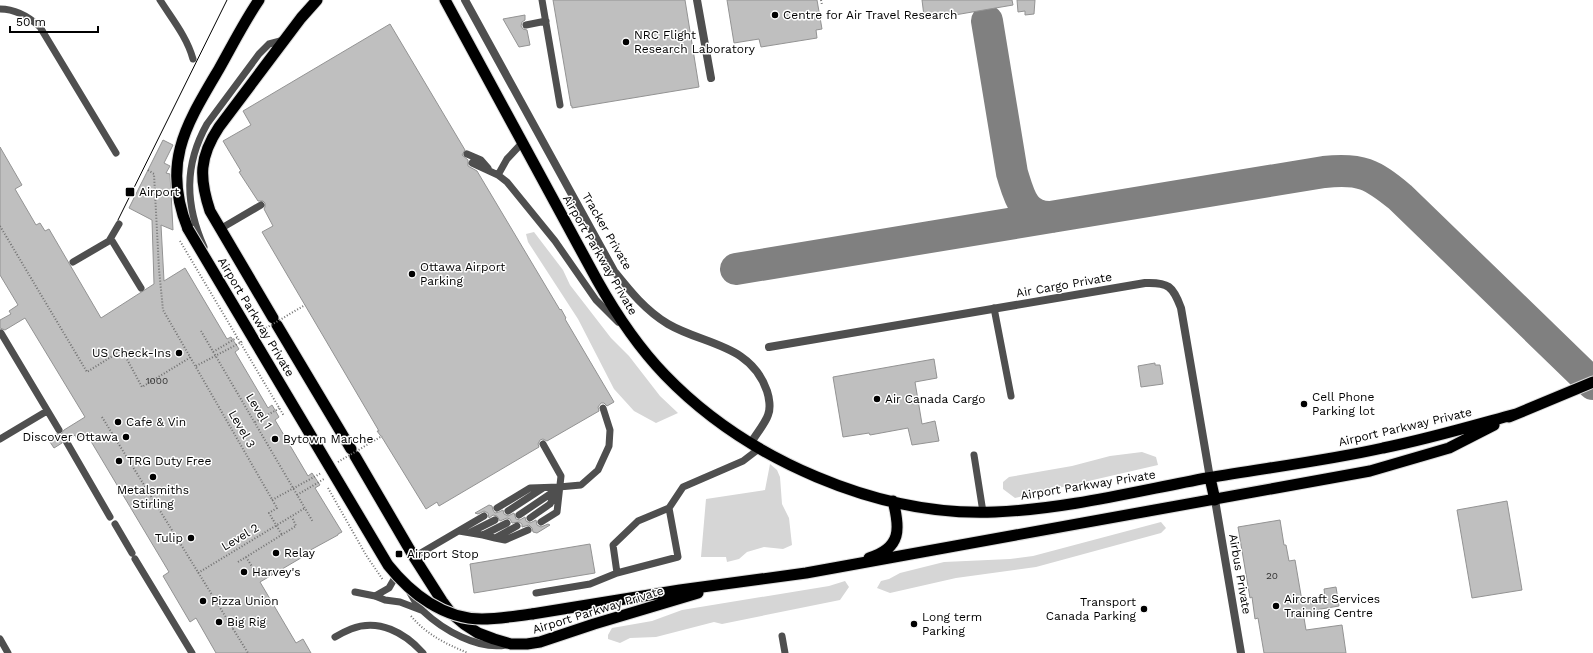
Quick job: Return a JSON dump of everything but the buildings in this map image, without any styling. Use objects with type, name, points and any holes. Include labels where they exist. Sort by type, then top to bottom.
[{"type":"highway","name":"Airport Parkway Private","points":[[317,0],[211,138],[202,165],[203,187],[210,211],[220,229],[414,557],[442,601],[451,613],[464,624],[478,632],[511,644],[527,644],[540,642],[612,618],[733,583]]},
{"type":"highway","name":"Airport Parkway Private","points":[[435,0],[460,28]]},
{"type":"highway","name":"Airport Parkway Private","points":[[445,0],[606,296],[630,333],[655,365],[683,393],[712,417],[755,446],[792,466],[830,482],[869,495],[932,508],[983,512],[1014,511],[1058,506],[1210,478],[1382,449],[1441,435],[1516,414]]},
{"type":"highway","name":"Airport Parkway Private","points":[[257,3],[196,108],[182,136],[176,168],[176,184],[179,203],[188,229],[388,565],[401,581],[420,597],[447,612],[464,617],[481,620],[497,619],[842,566],[1370,472],[1449,448],[1516,414],[1593,382]]},
{"type":"highway","points":[[1210,478],[1215,500]]},
{"type":"highway","points":[[842,566],[874,556],[891,544],[896,537],[898,529],[898,520],[893,501]]},
{"type":"street","name":"Tracker Private","points":[[465,0],[614,271],[641,304],[652,313],[668,324],[698,338],[737,353],[746,359],[761,376],[768,395],[769,414],[755,446]]},
{"type":"street","points":[[697,0],[711,78]]},
{"type":"street","name":"Air Cargo Private","points":[[769,347],[1145,283],[1162,284],[1172,289],[1181,308],[1210,478]]},
{"type":"street","name":"Airbus Private","points":[[1215,500],[1241,653]]},
{"type":"lane","points":[[160,0],[183,36],[193,59]]},
{"type":"lane","points":[[542,0],[560,105]]},
{"type":"lane","points":[[0,9],[13,10],[25,14],[40,27],[116,153]]},
{"type":"lane","points":[[526,25],[546,21]]},
{"type":"lane","points":[[286,39],[269,44],[259,54],[200,135],[190,174],[189,195],[192,212],[204,247],[397,574],[422,611]]},
{"type":"lane","points":[[498,174],[507,159],[522,143]]},
{"type":"lane","points":[[467,154],[481,160],[489,170]]},
{"type":"lane","points":[[472,163],[498,174],[507,182],[555,241],[596,300],[630,333]]},
{"type":"lane","points":[[220,229],[261,205]]},
{"type":"lane","points":[[72,262],[111,239],[119,224]]},
{"type":"lane","points":[[111,239],[140,288]]},
{"type":"lane","points":[[994,308],[1011,396]]},
{"type":"lane","points":[[1,332],[59,430]]},
{"type":"lane","points":[[497,508],[530,488],[560,488],[581,485],[598,470],[608,446],[610,430],[603,408]]},
{"type":"lane","points":[[0,439],[48,411]]},
{"type":"lane","points":[[66,441],[110,517]]},
{"type":"lane","points":[[541,522],[557,512],[561,476],[543,444]]},
{"type":"lane","points":[[617,573],[613,545],[638,521],[669,508],[683,487],[743,461],[755,446]]},
{"type":"lane","points":[[974,454],[983,512]]},
{"type":"lane","points":[[508,511],[544,488]]},
{"type":"lane","points":[[519,515],[560,488]]},
{"type":"lane","points":[[530,518],[550,504],[560,488]]},
{"type":"lane","points":[[536,594],[590,584],[617,573],[678,557],[669,508]]},
{"type":"lane","points":[[414,557],[484,516]]},
{"type":"lane","points":[[471,532],[495,520]]},
{"type":"lane","points":[[483,534],[507,523]]},
{"type":"lane","points":[[114,524],[192,653]]},
{"type":"lane","points":[[495,538],[517,526]]},
{"type":"lane","points":[[459,531],[483,534],[505,540],[528,530]]},
{"type":"lane","points":[[375,596],[389,588],[397,574]]},
{"type":"lane","points":[[355,592],[375,596],[385,600],[400,602],[422,611],[450,631],[487,646],[511,644]]},
{"type":"lane","points":[[334,637],[352,628],[376,625],[404,635],[423,653]]},
{"type":"lane","points":[[782,636],[785,653]]},
{"type":"lane","points":[[0,639],[8,653]]},
{"type":"path","points":[[821,0],[822,5]]},
{"type":"path","name":"Level 3","points":[[148,170],[154,174],[156,223],[163,310],[272,500]]},
{"type":"path","points":[[0,226],[87,372],[122,350],[142,387],[191,357]]},
{"type":"path","points":[[257,333],[305,305]]},
{"type":"path","name":"Level 1","points":[[200,331],[313,522]]},
{"type":"path","points":[[196,366],[243,341]]},
{"type":"path","points":[[102,417],[248,653]]},
{"type":"path","points":[[334,464],[382,436]]},
{"type":"path","points":[[282,535],[270,513],[277,508],[272,500],[321,473]]},
{"type":"path","name":"Level 2","points":[[198,573],[305,508]]},
{"type":"path","points":[[238,562],[296,526],[292,516]]},
{"type":"path","points":[[246,557],[256,573]]},
{"type":"path","points":[[407,611],[426,632],[447,644],[468,653]]},
{"type":"path","points":[[232,628],[244,620]]},
{"type":"shaded area","points":[[534,232],[563,270],[570,285],[611,338],[629,356],[660,396],[678,413],[656,423],[634,411],[614,389],[578,319],[528,242],[526,234]]},
{"type":"shaded area","points":[[1142,452],[1156,457],[1158,465],[1015,498],[1003,489],[1003,482],[1009,477],[1072,466],[1110,456]]},
{"type":"shaded area","points":[[770,464],[777,470],[780,477],[782,504],[789,518],[792,545],[783,549],[764,547],[747,552],[739,559],[727,562],[726,557],[701,557],[706,499],[765,490]]},
{"type":"shaded area","points":[[1161,522],[1166,528],[1161,533],[1036,567],[956,578],[890,593],[877,588],[881,581],[889,579],[900,573],[944,562],[1010,559],[1033,556]]},
{"type":"shaded area","points":[[845,581],[849,587],[840,600],[722,624],[714,622],[656,637],[630,638],[620,643],[608,639],[608,635],[612,628],[652,621],[682,610],[829,586]]},
{"type":"taxiway","points":[[987,21],[1012,173],[1017,189],[1024,204],[1034,214],[1051,217]]},
{"type":"taxiway","points":[[736,269],[1324,172],[1357,172],[1365,174],[1382,183],[1400,197],[1593,384]]},
{"type":"tram line","points":[[118,220],[227,0]]},
{"type":"place","name":"Centre for Air Travel Research","points":[[775,15]]},
{"type":"place","name":"NRC Flight Research Laboratory","points":[[626,42]]},
{"type":"place","name":"Airport","points":[[130,192]]},
{"type":"place","name":"Ottawa Airport Parking","points":[[412,274]]},
{"type":"place","name":"US Check-Ins","points":[[179,353]]},
{"type":"place","name":"Air Canada Cargo","points":[[877,399]]},
{"type":"place","name":"Cell Phone Parking lot","points":[[1304,404]]},
{"type":"place","name":"Cafe & Vin","points":[[118,422]]},
{"type":"place","name":"Discover Ottawa","points":[[126,437]]},
{"type":"place","name":"Bytown Marche","points":[[275,439]]},
{"type":"place","name":"TRG Duty Free","points":[[119,461]]},
{"type":"place","name":"Metalsmiths Stirling","points":[[153,477]]},
{"type":"place","name":"Tulip","points":[[191,538]]},
{"type":"place","name":"Relay","points":[[276,553]]},
{"type":"place","name":"Airport Stop","points":[[399,554]]},
{"type":"place","name":"Harvey's","points":[[244,572]]},
{"type":"place","name":"Pizza Union","points":[[203,601]]},
{"type":"place","name":"Aircraft Services Training Centre","points":[[1276,606]]},
{"type":"place","name":"Transport Canada Parking","points":[[1144,609]]},
{"type":"place","name":"Big Rig","points":[[219,622]]},
{"type":"place","name":"Long term Parking","points":[[914,624]]}]
